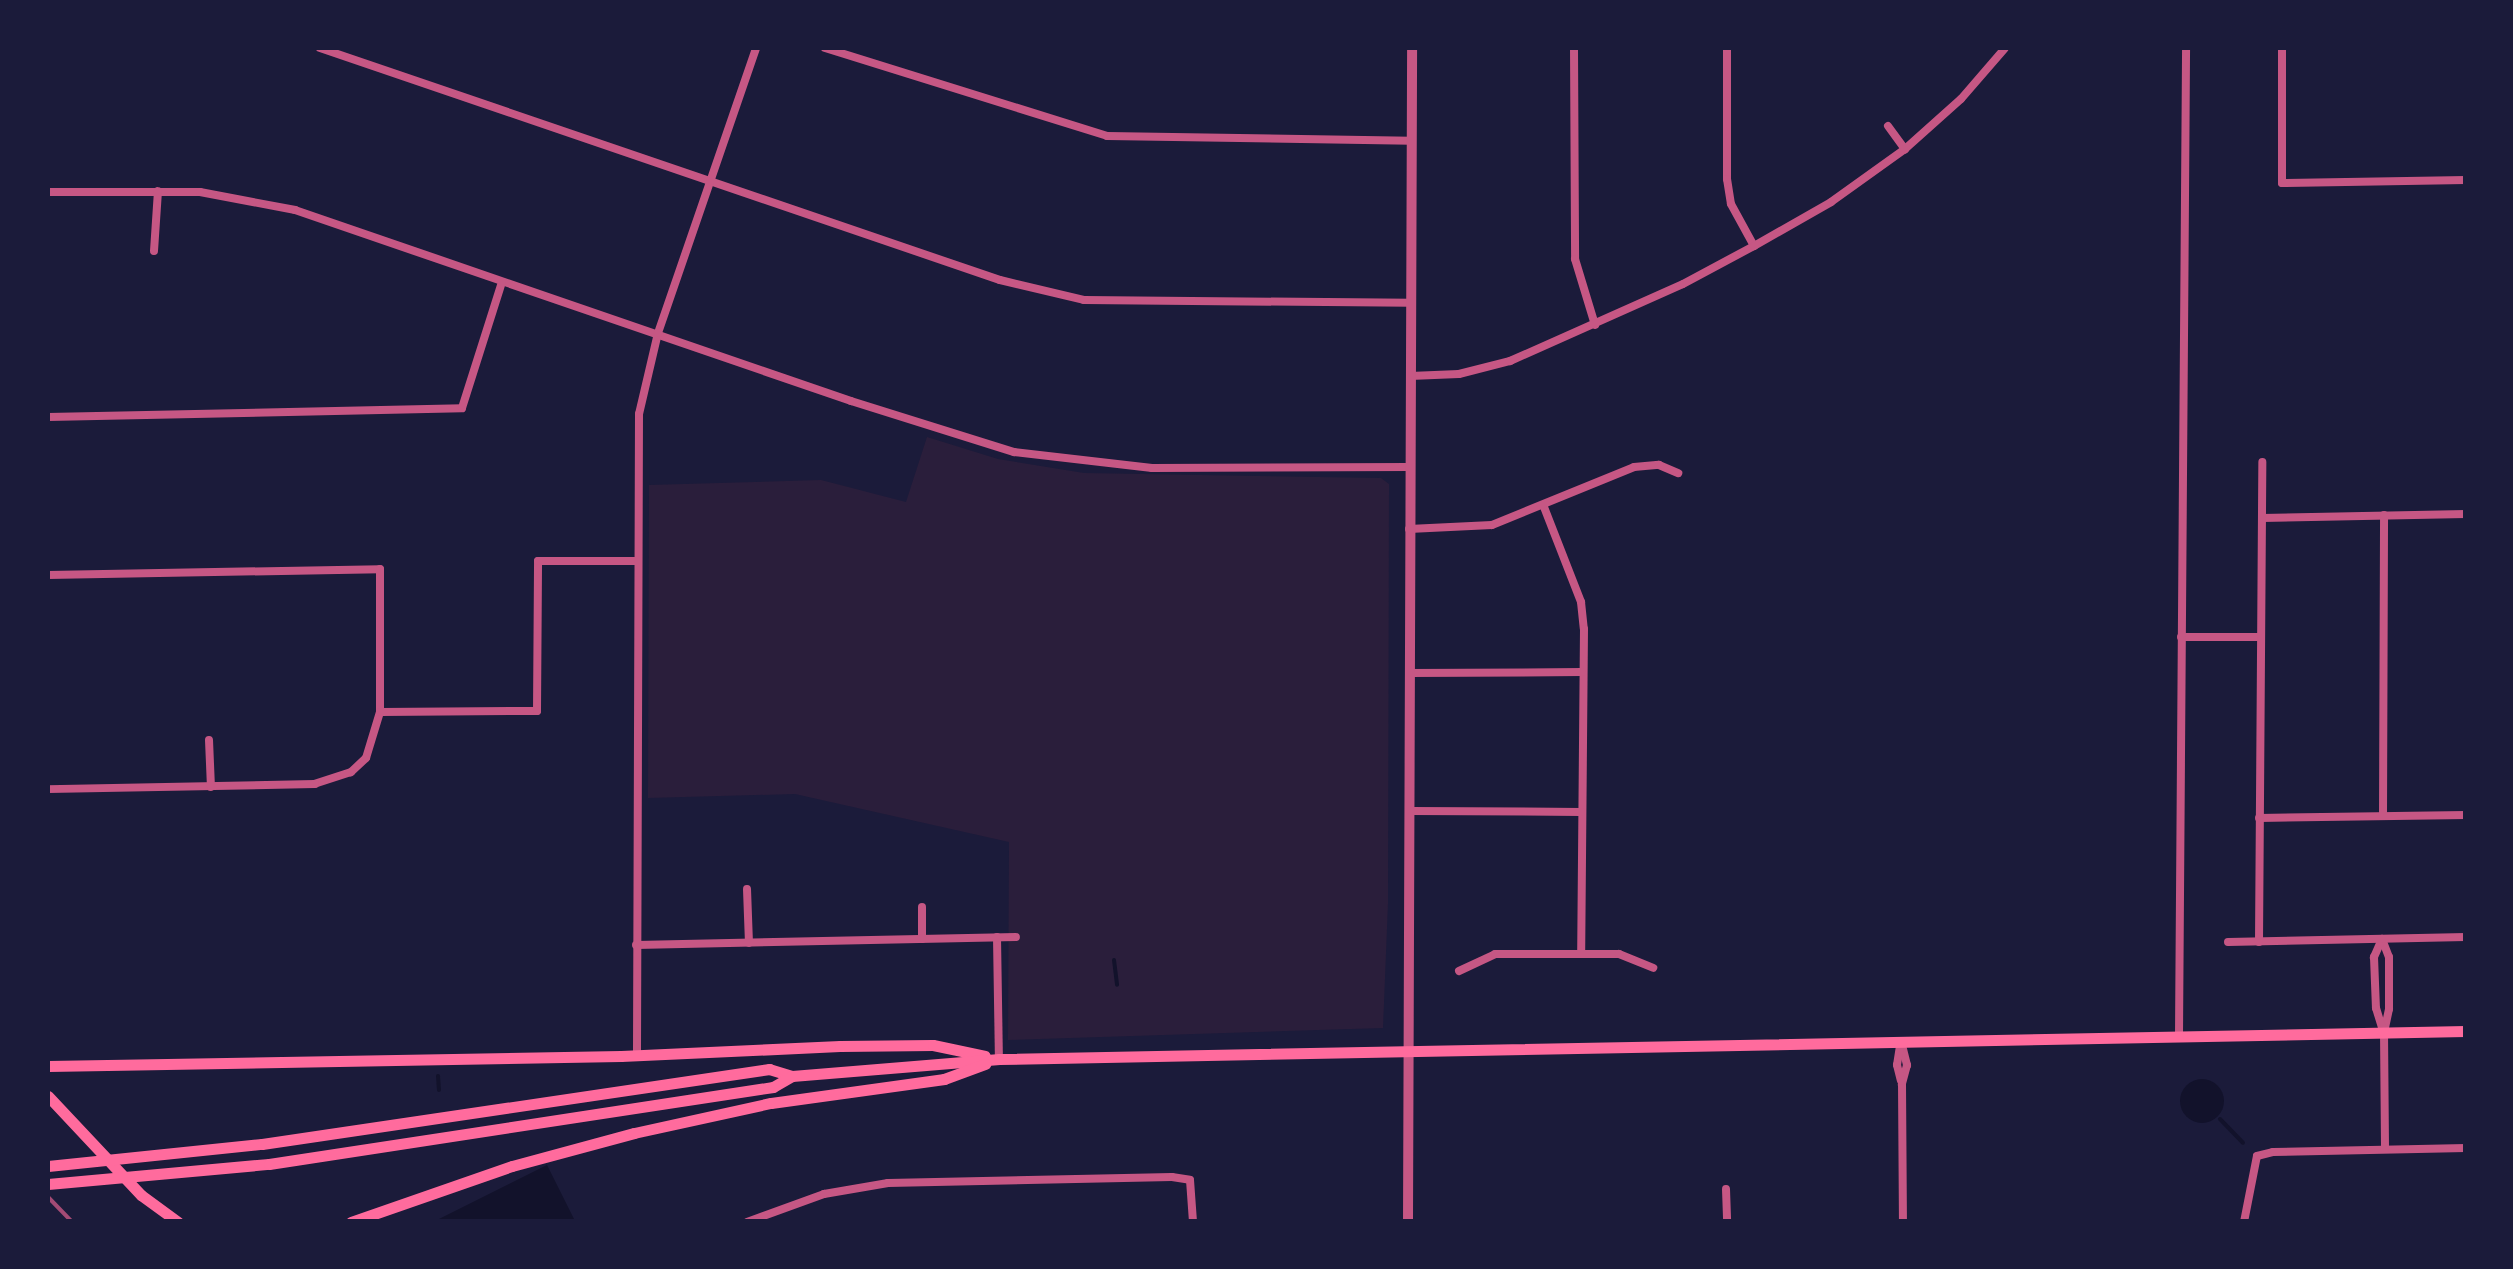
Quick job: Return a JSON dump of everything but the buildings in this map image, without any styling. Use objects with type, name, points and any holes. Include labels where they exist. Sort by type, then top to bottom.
[{"type":"main road","points":[[48,1166],[142,1159],[769,1069],[792,1076],[999,1059],[2466,1031]]},
{"type":"main road","points":[[48,1066],[933,1045],[999,1059]]},
{"type":"main road","points":[[351,1222],[512,1166],[634,1133],[771,1103],[944,1079],[999,1059]]},
{"type":"main road","points":[[48,1184],[270,1164],[773,1087],[792,1076]]},
{"type":"main road","points":[[48,1096],[140,1194],[178,1222]]},
{"type":"street","points":[[320,48],[1000,280],[1084,300],[1410,303]]},
{"type":"street","points":[[637,1052],[636,561],[640,414],[658,333],[756,48]]},
{"type":"street","points":[[825,48],[1107,136],[1412,141]]},
{"type":"street","points":[[1408,1222],[1412,48]]},
{"type":"street","points":[[1574,48],[1574,246],[1580,288],[1594,325]]},
{"type":"street","points":[[1727,48],[1727,179],[1732,204],[1754,246]]},
{"type":"street","points":[[1410,376],[1484,369],[1594,325],[1754,246],[1831,202],[1906,149],[1961,99],[2005,48]]},
{"type":"street","points":[[2179,1036],[2186,48]]},
{"type":"street","points":[[2282,48],[2282,183],[2466,180]]},
{"type":"street","points":[[1888,126],[1906,149]]},
{"type":"street","points":[[48,192],[238,196],[295,210],[851,402],[1014,452],[1152,468],[1409,467]]},
{"type":"street","points":[[154,251],[158,192]]},
{"type":"street","points":[[48,417],[462,408],[502,282]]},
{"type":"street","points":[[2259,942],[2262,462]]},
{"type":"street","points":[[1409,529],[1473,529],[1544,507],[1634,467],[1660,465],[1678,472]]},
{"type":"street","points":[[1544,507],[1581,602],[1581,954]]},
{"type":"street","points":[[2262,518],[2466,514]]},
{"type":"street","points":[[2383,816],[2384,515]]},
{"type":"street","points":[[380,712],[538,711],[538,561],[636,561]]},
{"type":"street","points":[[48,575],[380,569],[380,712],[366,758],[336,780],[316,784],[48,789]]},
{"type":"street","points":[[2181,637],[2260,637]]},
{"type":"street","points":[[1409,673],[1582,672]]},
{"type":"street","points":[[209,740],[210,786]]},
{"type":"street","points":[[1410,811],[1580,812]]},
{"type":"street","points":[[2259,818],[2466,815]]},
{"type":"street","points":[[747,889],[749,943]]},
{"type":"street","points":[[922,907],[922,939]]},
{"type":"street","points":[[997,937],[999,1059]]},
{"type":"street","points":[[636,945],[1016,937]]},
{"type":"street","points":[[2228,942],[2466,937]]},
{"type":"street","points":[[2382,939],[2374,957],[2376,1008],[2384,1032]]},
{"type":"street","points":[[2382,939],[2389,974],[2384,1032],[2385,1149]]},
{"type":"street","points":[[1459,971],[1495,954],[1619,954],[1653,968]]},
{"type":"street","points":[[1901,1041],[1897,1065],[1902,1084],[1903,1222]]},
{"type":"street","points":[[2244,1222],[2257,1156],[2466,1148]]},
{"type":"street","points":[[747,1222],[824,1194],[888,1183],[1172,1177],[1190,1180],[1193,1222]]},
{"type":"street","points":[[1726,1189],[1726,1222]]},
{"type":"shaded area","points":[[927,437],[998,459],[1084,473],[1381,478],[1389,484],[1388,903],[1383,1028],[1008,1040],[1009,842],[795,794],[648,798],[649,485],[821,480],[906,502]]},
{"type":"shaded area","points":[[2202,1079],[2218,1085],[2224,1101],[2218,1117],[2202,1123],[2186,1117],[2180,1101],[2186,1085]]},
{"type":"shaded area","points":[[547,1165],[575,1221],[435,1221]]},
{"type":"waterway","points":[[1114,960],[1117,985]]},
{"type":"waterway","points":[[438,1076],[439,1090]]},
{"type":"waterway","points":[[2220,1119],[2243,1143]]},
{"type":"railway","points":[[48,1197],[72,1222]]}]
